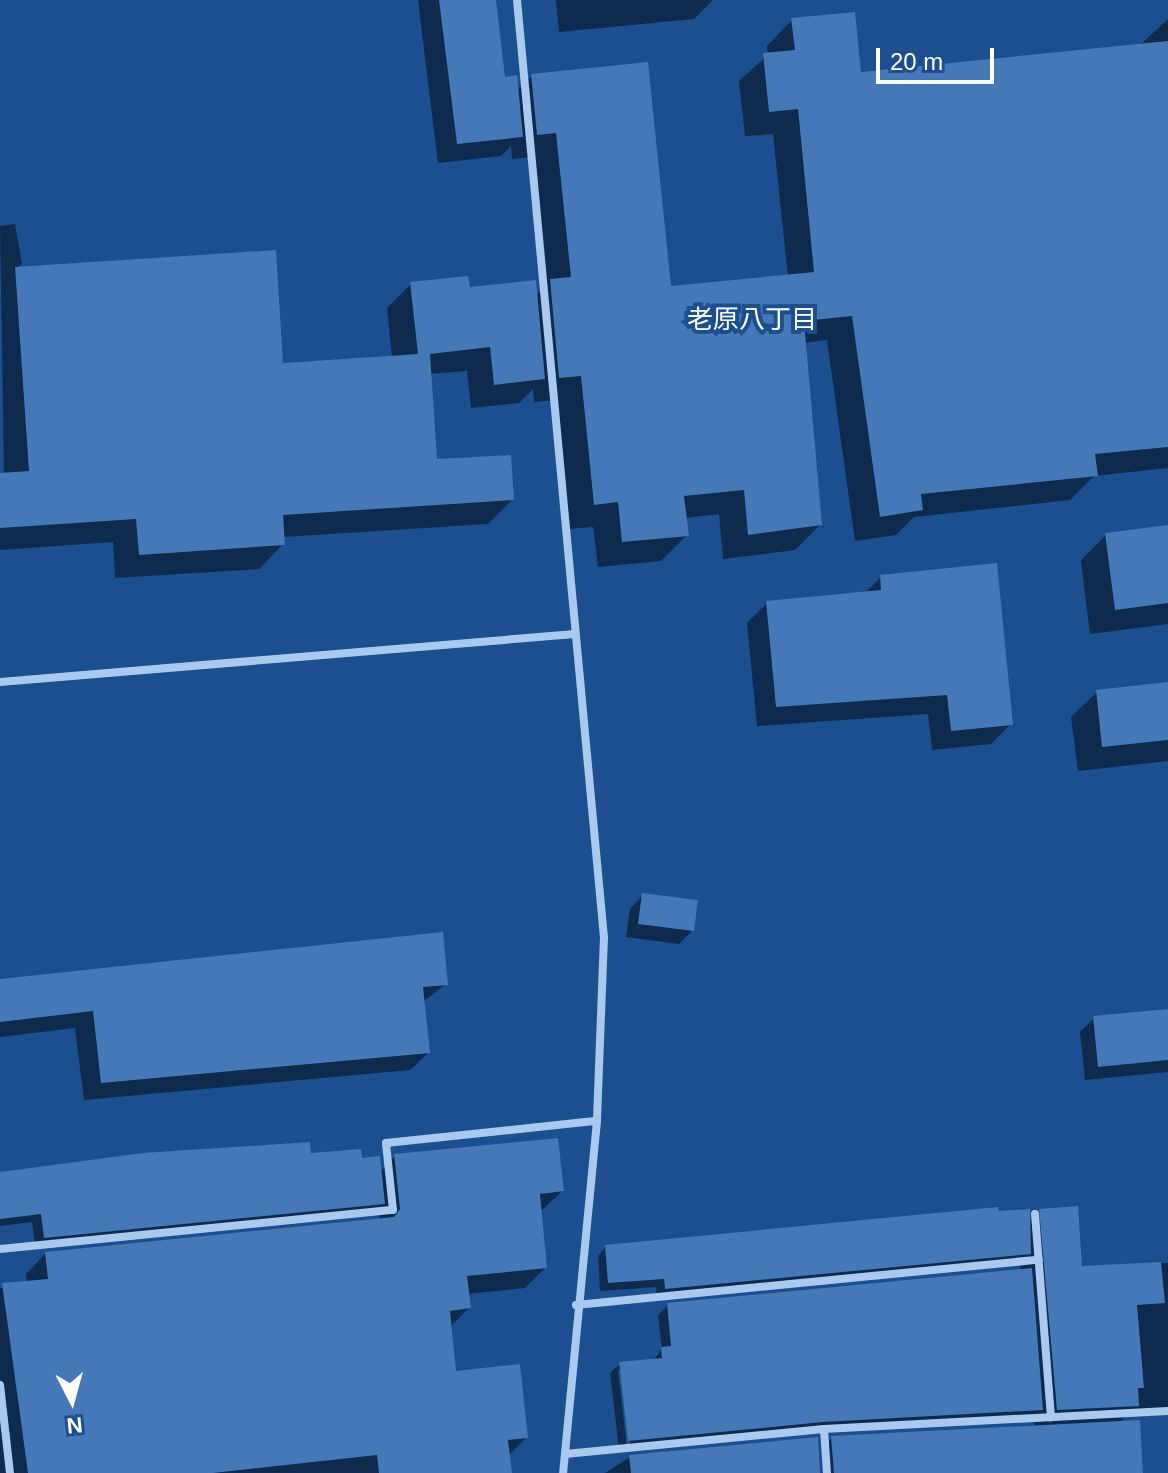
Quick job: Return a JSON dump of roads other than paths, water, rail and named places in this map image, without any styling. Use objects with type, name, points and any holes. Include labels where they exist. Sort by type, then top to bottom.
[{"type":"street","points":[[517,0],[604,937],[597,1121],[576,1305],[563,1473]]},
{"type":"street","points":[[0,682],[575,634]]},
{"type":"street","points":[[0,1249],[393,1210],[386,1143],[597,1121]]},
{"type":"street","points":[[1035,1214],[1051,1417]]},
{"type":"street","points":[[576,1305],[1039,1260]]},
{"type":"street","points":[[0,1385],[10,1473]]},
{"type":"street","points":[[565,1454],[824,1429],[1168,1411]]},
{"type":"street","points":[[824,1429],[827,1473]]},
{"type":"district","name":"老原八丁目","points":[[752,320]]}]
